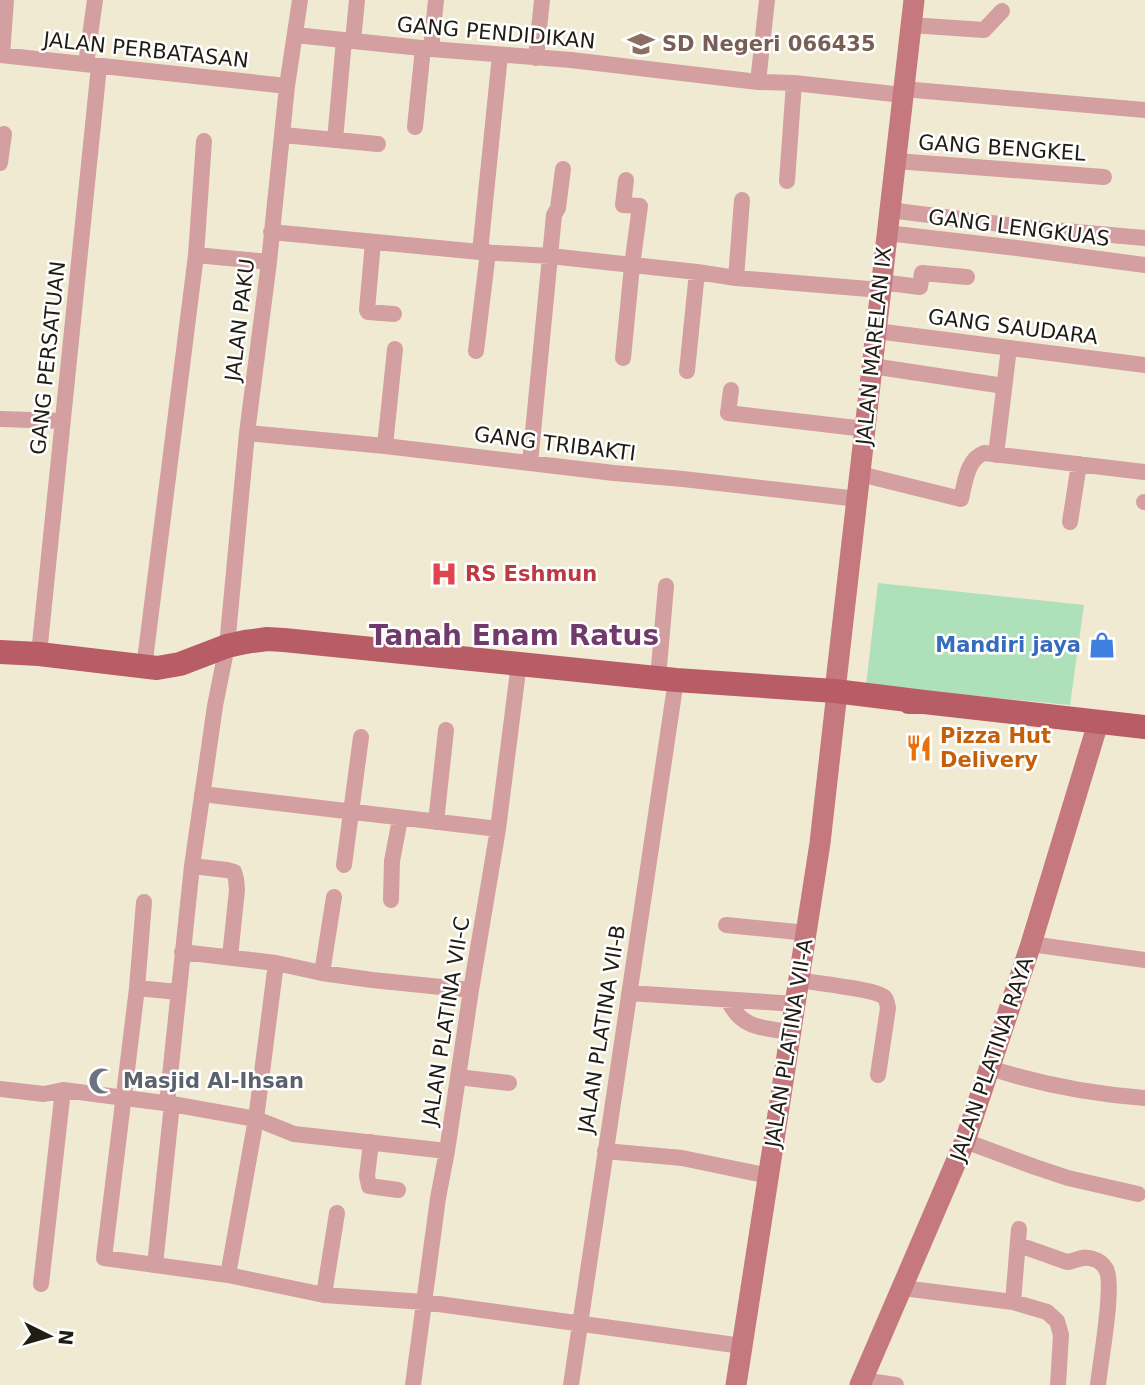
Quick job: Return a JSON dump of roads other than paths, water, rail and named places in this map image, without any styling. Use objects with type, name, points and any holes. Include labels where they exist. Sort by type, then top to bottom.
[{"type":"main road","name":"JALAN MARELAN IX","points":[[835,696],[914,0]]},
{"type":"main road","points":[[0,652],[157,668],[180,664],[226,646],[267,639],[284,640],[667,679],[762,686],[835,696],[923,702],[1145,727]]},
{"type":"main road","name":"JALAN PLATINA VII-A","points":[[736,1385],[807,933],[823,819],[835,696]]},
{"type":"main road","name":"JALAN PLATINA RAYA","points":[[861,1383],[965,1141],[1031,944],[1098,723]]},
{"type":"street","points":[[1,55],[6,0]]},
{"type":"street","name":"GANG PERSATUAN","points":[[39,654],[92,65],[94,0]]},
{"type":"street","name":"JALAN PAKU","points":[[155,1265],[182,952],[202,793],[226,646],[247,433],[269,262],[287,86],[300,0]]},
{"type":"street","points":[[335,140],[348,41],[357,0]]},
{"type":"street","points":[[415,127],[436,0]]},
{"type":"street","points":[[536,58],[542,0]]},
{"type":"street","points":[[758,82],[767,0]]},
{"type":"street","points":[[911,24],[984,30],[1002,11]]},
{"type":"street","name":"GANG PENDIDIKAN","points":[[295,35],[646,68],[758,82],[1145,110]]},
{"type":"street","name":"JALAN PERBATASAN","points":[[1,55],[287,86]]},
{"type":"street","points":[[476,351],[500,55]]},
{"type":"street","points":[[787,181],[794,83]]},
{"type":"street","points":[[0,163],[4,134]]},
{"type":"street","points":[[282,135],[378,144]]},
{"type":"street","points":[[144,668],[196,255],[204,141]]},
{"type":"street","name":"GANG BENGKEL","points":[[896,161],[1104,177]]},
{"type":"street","points":[[530,463],[554,215],[558,208],[563,169]]},
{"type":"street","points":[[622,358],[640,206],[623,205],[626,180]]},
{"type":"street","points":[[736,278],[742,200]]},
{"type":"street","points":[[889,211],[1032,229],[1145,238]]},
{"type":"street","points":[[271,232],[550,256],[736,278],[920,287],[922,273],[967,277]]},
{"type":"street","name":"GANG LENGKUAS","points":[[887,233],[1145,265]]},
{"type":"street","points":[[373,242],[367,310],[394,314]]},
{"type":"street","points":[[196,255],[269,262]]},
{"type":"street","points":[[687,371],[697,272]]},
{"type":"street","name":"GANG SAUDARA","points":[[876,331],[1145,365]]},
{"type":"street","points":[[996,455],[1009,348]]},
{"type":"street","points":[[385,446],[394,349]]},
{"type":"street","points":[[872,366],[1004,386]]},
{"type":"street","points":[[731,390],[729,413],[865,429]]},
{"type":"street","points":[[0,419],[62,421]]},
{"type":"street","name":"GANG TRIBAKTI","points":[[247,433],[858,499]]},
{"type":"street","points":[[860,474],[961,499],[968,473],[978,455],[984,453],[1144,472]]},
{"type":"street","points":[[1070,522],[1079,464]]},
{"type":"street","name":"JALAN PLATINA VII-B","points":[[571,1385],[629,993],[667,679],[666,586]]},
{"type":"street","name":"JALAN PLATINA VII-C","points":[[413,1385],[438,1198],[498,829],[519,663]]},
{"type":"street","points":[[436,822],[446,730]]},
{"type":"street","points":[[344,865],[361,737]]},
{"type":"street","points":[[202,793],[498,829]]},
{"type":"street","points":[[391,900],[392,861],[400,819]]},
{"type":"street","points":[[192,866],[234,873],[237,890],[230,957]]},
{"type":"street","points":[[322,973],[334,897]]},
{"type":"street","points":[[145,902],[104,1258],[228,1275],[324,1295],[424,1301],[742,1346]]},
{"type":"street","points":[[726,925],[807,933]]},
{"type":"street","points":[[1031,944],[1145,960]]},
{"type":"street","points":[[182,952],[276,963],[322,973],[418,986],[471,990]]},
{"type":"street","points":[[228,1275],[256,1119],[276,963]]},
{"type":"street","points":[[799,980],[863,991],[881,995],[885,999],[888,1008],[878,1075]]},
{"type":"street","points":[[137,988],[178,992]]},
{"type":"street","points":[[629,993],[796,1004]]},
{"type":"street","points":[[728,1000],[736,1014],[744,1021],[762,1028],[791,1032]]},
{"type":"street","points":[[990,1068],[1078,1089],[1145,1098]]},
{"type":"street","points":[[458,1077],[509,1083]]},
{"type":"street","points":[[41,1284],[63,1090]]},
{"type":"street","points":[[1,1094],[44,1094],[63,1090],[256,1119],[293,1134],[447,1151]]},
{"type":"street","points":[[965,1141],[1068,1178],[1138,1194]]},
{"type":"street","points":[[371,1142],[367,1176],[369,1186],[398,1190]]},
{"type":"street","points":[[605,1151],[682,1158],[769,1176]]},
{"type":"street","points":[[324,1295],[337,1213]]},
{"type":"street","points":[[1013,1303],[1019,1228]]},
{"type":"street","points":[[1019,1245],[1067,1262],[1084,1257],[1092,1258],[1107,1269],[1110,1286],[1098,1385]]},
{"type":"street","points":[[903,1288],[1013,1303],[1047,1312],[1059,1326],[1061,1335],[1058,1385]]},
{"type":"street","points":[[861,1383],[896,1385]]},
{"type":"place","name":"SD Negeri 066435","points":[[641,44]]},
{"type":"place","name":"RS Eshmun","points":[[444,574]]},
{"type":"place","name":"Mandiri jaya","points":[[1102,645]]},
{"type":"place","name":"Pizza Hut Delivery","points":[[919,748]]},
{"type":"place","name":"Masjid Al-Ihsan","points":[[102,1081]]},
{"type":"district","name":"Tanah Enam Ratus","points":[[514,635]]}]
